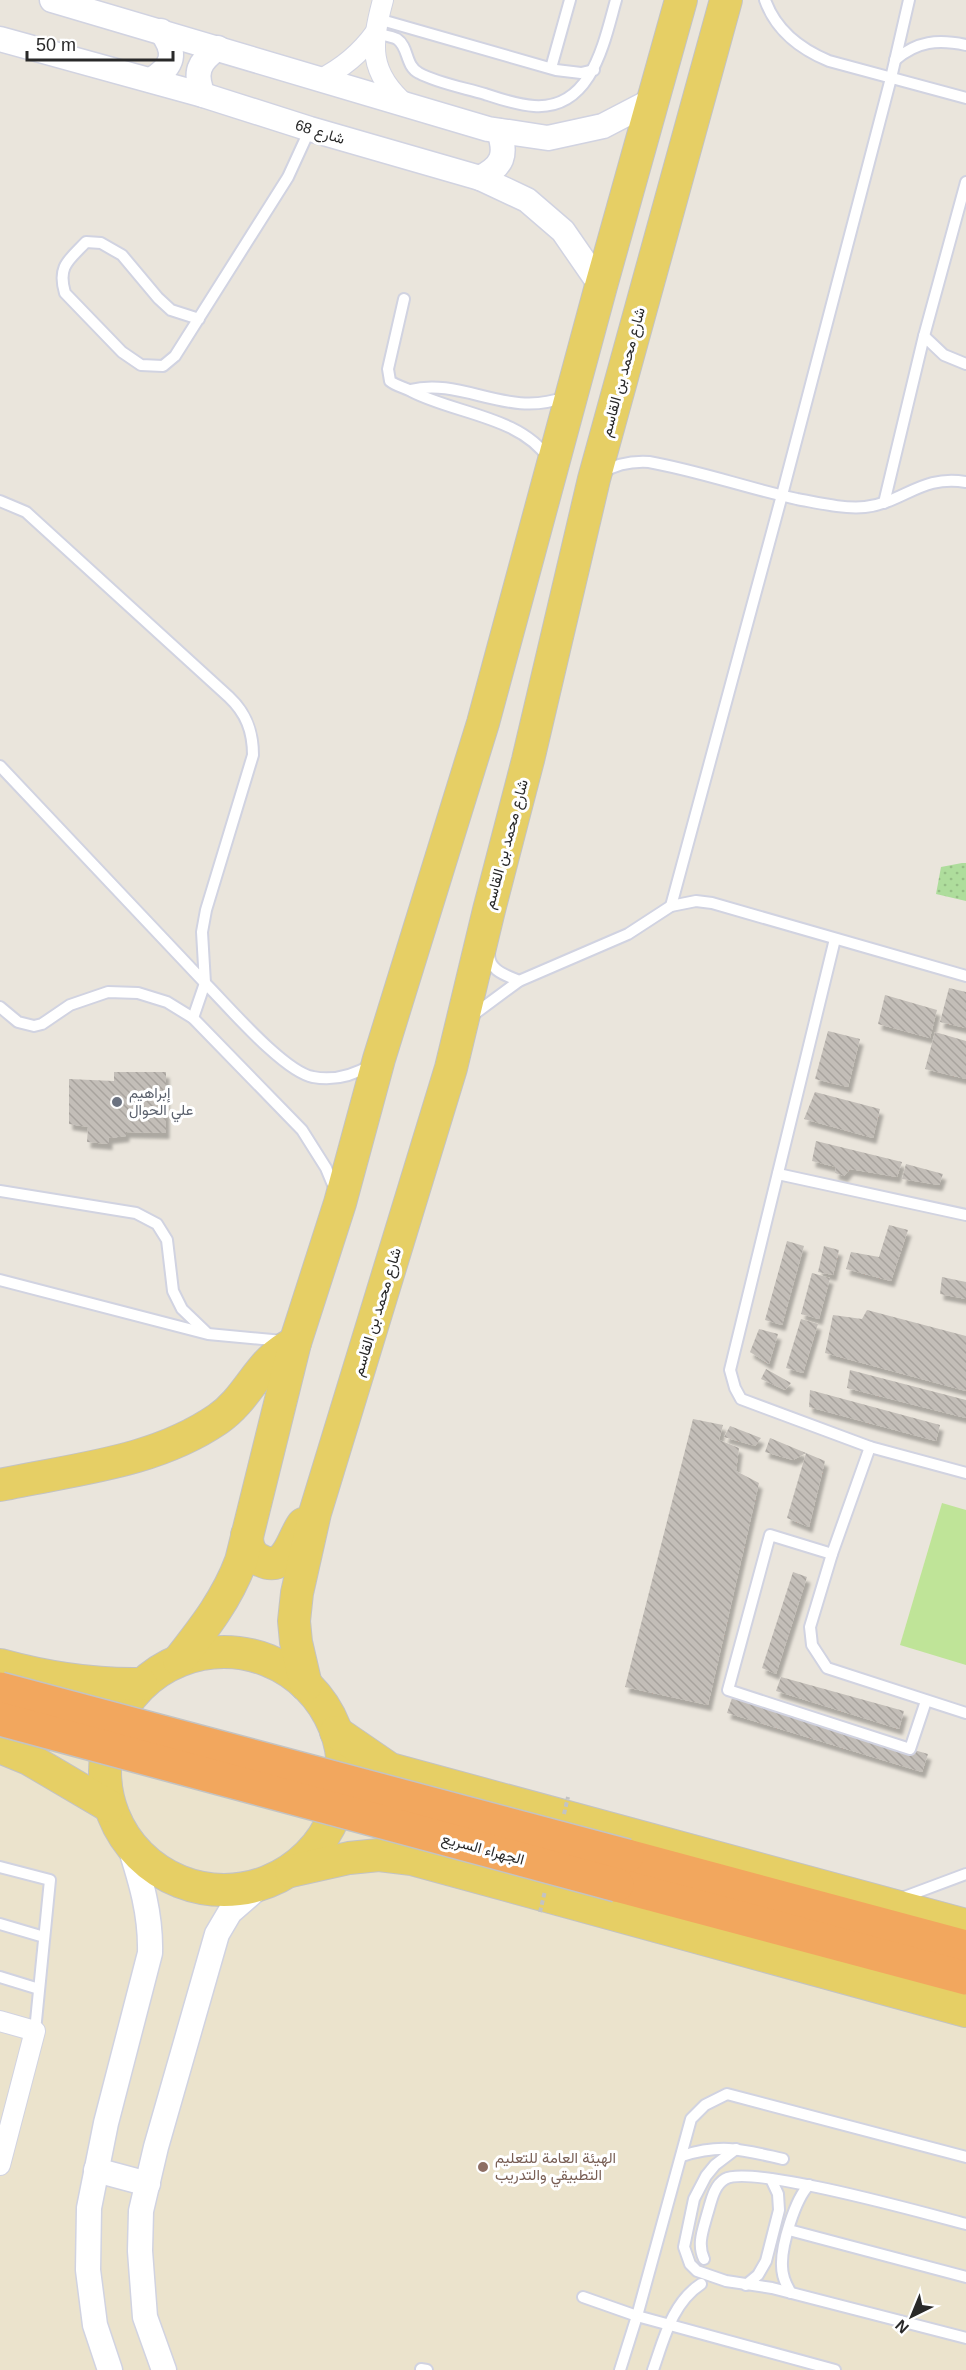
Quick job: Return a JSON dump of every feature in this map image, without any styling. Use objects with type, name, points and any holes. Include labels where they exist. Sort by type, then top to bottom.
[{"type":"highway","name":"الجهراء السريع","points":[[0,1689],[966,1947]]},
{"type":"highway","name":"الجهراء السريع","points":[[0,1719],[966,1978]]},
{"type":"main road","points":[[179,1660],[215,1614],[232,1585],[241,1561],[295,1342],[340,1203],[379,1059],[483,723],[681,0]]},
{"type":"main road","name":"شارع محمد بن القاسم","points":[[306,1685],[296,1642],[294,1621],[297,1593],[315,1513],[457,1047],[594,479],[726,0]]},
{"type":"main road","points":[[0,1485],[111,1463],[181,1441],[220,1418],[236,1404],[273,1356],[295,1342]]},
{"type":"main road","points":[[247,1535],[249,1549],[258,1559],[272,1562],[279,1560],[290,1552],[301,1527],[315,1513]]},
{"type":"main road","points":[[224,1652],[246,1654],[268,1660],[288,1671],[306,1685],[324,1707],[336,1732],[342,1754],[343,1777],[340,1799],[333,1820],[322,1840],[307,1857],[290,1871],[261,1885],[220,1890],[199,1888],[160,1872],[129,1844],[117,1826],[109,1806],[105,1784],[105,1762],[108,1741],[116,1720],[127,1701],[141,1684],[159,1670],[179,1660],[201,1654],[224,1652]]},
{"type":"main road","points":[[0,1665],[74,1681],[141,1684]]},
{"type":"main road","points":[[336,1732],[390,1768],[966,1925]]},
{"type":"main road","points":[[0,1747],[29,1759],[109,1806]]},
{"type":"main road","name":"الجهراء السريع","points":[[290,1871],[349,1858],[379,1855],[412,1859],[966,2011]]},
{"type":"street","points":[[52,0],[498,131],[548,138],[603,126],[653,100]]},
{"type":"street","points":[[319,80],[345,65],[366,45],[376,26],[383,0]]},
{"type":"street","points":[[376,26],[375,57],[383,81],[406,105]]},
{"type":"street","points":[[151,80],[164,72],[171,59],[170,44],[161,31]]},
{"type":"street","name":"شارع 68","points":[[0,39],[203,95],[310,129],[480,178],[527,200],[563,231],[601,286]]},
{"type":"street","points":[[203,95],[198,82],[199,68],[206,56],[218,48]]},
{"type":"street","points":[[480,178],[494,171],[502,159],[504,144],[498,131]]},
{"type":"street","points":[[110,2370],[95,2325],[88,2270],[89,2208],[106,2123],[150,1953],[151,1930],[147,1902],[129,1844]]},
{"type":"street","points":[[164,2370],[145,2317],[140,2251],[141,2211],[156,2147],[218,1934],[230,1912],[261,1885]]},
{"type":"street","points":[[0,2021],[35,2031],[0,2165]]},
{"type":"street","points":[[96,2170],[148,2184]]},
{"type":"lane","points":[[551,68],[570,0]]},
{"type":"lane","points":[[376,26],[401,43],[408,62],[419,74],[517,103],[535,106],[550,105],[567,98],[582,86],[594,70],[616,0]]},
{"type":"lane","points":[[765,0],[779,27],[793,42],[810,53],[829,61],[966,98]]},
{"type":"lane","points":[[671,906],[782,495],[891,78],[909,0]]},
{"type":"lane","points":[[376,26],[551,68],[581,73],[594,70]]},
{"type":"lane","points":[[895,60],[910,49],[927,42],[939,41],[966,45]]},
{"type":"lane","points":[[199,319],[171,310],[122,255],[101,243],[87,242],[63,267],[61,281],[65,293],[122,352],[141,365],[163,366],[175,356],[199,319],[288,177],[310,129]]},
{"type":"lane","points":[[884,503],[924,336],[966,182]]},
{"type":"lane","points":[[404,299],[388,375],[394,385],[410,390],[430,401],[515,429],[530,438],[553,464]]},
{"type":"lane","points":[[924,336],[944,356],[966,364]]},
{"type":"lane","points":[[410,390],[441,387],[521,405],[538,404],[571,395]]},
{"type":"lane","points":[[594,479],[620,465],[650,462],[830,506],[865,507],[884,503],[927,483],[951,479],[966,482]]},
{"type":"lane","points":[[0,501],[26,512],[229,697],[246,718],[253,743],[253,755],[206,910],[202,932],[205,982],[193,1018]]},
{"type":"lane","points":[[0,766],[205,982],[289,1065],[311,1077],[343,1077],[361,1071],[379,1059]]},
{"type":"lane","points":[[457,1047],[474,1012],[519,981],[628,934],[671,906],[696,901],[712,903],[966,976]]},
{"type":"lane","points":[[489,910],[489,961],[497,972],[519,981]]},
{"type":"lane","points":[[835,939],[730,1370],[741,1399],[870,1447],[966,1473]]},
{"type":"lane","points":[[0,1007],[18,1022],[34,1026],[42,1024],[84,998],[108,992],[138,993],[167,1002],[193,1018],[302,1130],[326,1168],[340,1203]]},
{"type":"lane","points":[[778,1174],[966,1215]]},
{"type":"lane","points":[[0,1191],[136,1213],[157,1224],[167,1240],[173,1291],[182,1309],[208,1334]]},
{"type":"lane","points":[[0,1280],[208,1334],[295,1342]]},
{"type":"lane","points":[[870,1447],[832,1554],[810,1628],[812,1645],[827,1668],[966,1713]]},
{"type":"lane","points":[[832,1554],[770,1535],[728,1690],[910,1749],[926,1701]]},
{"type":"lane","points":[[0,1867],[50,1880],[35,2031]]},
{"type":"lane","points":[[887,1903],[966,1874]]},
{"type":"lane","points":[[0,1924],[44,1937]]},
{"type":"lane","points":[[0,1977],[39,1989]]},
{"type":"lane","points":[[620,2370],[691,2120],[705,2105],[726,2094],[966,2157]]},
{"type":"lane","points":[[682,2156],[710,2148],[736,2149],[783,2159]]},
{"type":"lane","points":[[736,2149],[715,2165],[699,2187],[694,2199],[684,2247],[690,2264],[697,2271],[726,2282],[791,2294],[966,2338]]},
{"type":"lane","points":[[704,2259],[700,2242],[713,2193],[720,2183],[733,2175],[809,2185],[966,2224]]},
{"type":"lane","points":[[746,2284],[758,2275],[766,2261],[778,2210],[778,2193],[771,2179]]},
{"type":"lane","points":[[791,2294],[783,2276],[782,2266],[797,2202],[809,2185]]},
{"type":"lane","points":[[789,2230],[966,2277]]},
{"type":"lane","points":[[653,2370],[669,2324],[681,2301],[701,2284]]},
{"type":"lane","points":[[583,2297],[637,2316],[835,2370]]},
{"type":"shaded area","name":"الهيئة العامة للتعليم التطبيقي والتدريب","points":[[0,1699],[966,1963],[966,2370],[0,2370]]},
{"type":"green space","points":[[966,863],[966,901],[936,894],[941,867]]},
{"type":"green space","points":[[942,1503],[966,1510],[966,1665],[900,1645]]},
{"type":"building","points":[[949,988],[966,992],[966,1028],[940,1022]]},
{"type":"building","points":[[885,995],[937,1010],[930,1038],[878,1024]]},
{"type":"building","points":[[828,1031],[860,1039],[848,1087],[815,1079]]},
{"type":"building","points":[[935,1032],[966,1041],[966,1079],[925,1069]]},
{"type":"building","name":"إبراهيم علي الحوال","points":[[114,1072],[166,1072],[166,1133],[126,1132],[126,1136],[109,1138],[109,1144],[87,1142],[88,1127],[69,1124],[69,1079],[114,1081]]},
{"type":"building","points":[[815,1092],[880,1109],[873,1138],[804,1119]]},
{"type":"building","points":[[816,1141],[902,1162],[897,1177],[850,1169],[844,1176],[835,1173],[836,1167],[812,1161]]},
{"type":"building","points":[[906,1164],[943,1174],[939,1185],[902,1179]]},
{"type":"building","points":[[889,1225],[908,1230],[891,1281],[846,1269],[851,1252],[879,1257]]},
{"type":"building","points":[[787,1241],[804,1246],[782,1325],[765,1320]]},
{"type":"building","points":[[824,1246],[839,1250],[833,1275],[818,1272]]},
{"type":"building","points":[[812,1273],[830,1278],[819,1319],[801,1314]]},
{"type":"building","points":[[942,1277],[966,1282],[966,1299],[940,1294]]},
{"type":"building","points":[[867,1310],[966,1336],[966,1391],[825,1353],[833,1315],[862,1319]]},
{"type":"building","points":[[801,1319],[818,1324],[803,1373],[786,1368]]},
{"type":"building","points":[[759,1329],[778,1334],[769,1364],[750,1352]]},
{"type":"building","points":[[766,1369],[791,1383],[785,1390],[761,1379]]},
{"type":"building","points":[[850,1370],[966,1400],[966,1418],[847,1388]]},
{"type":"building","points":[[810,1390],[940,1425],[936,1441],[809,1407]]},
{"type":"building","points":[[693,1419],[723,1425],[719,1440],[739,1448],[736,1471],[759,1483],[708,1705],[625,1687]]},
{"type":"building","points":[[730,1426],[761,1438],[755,1446],[724,1437]]},
{"type":"building","points":[[770,1438],[806,1453],[793,1460],[765,1452]]},
{"type":"building","points":[[806,1453],[825,1461],[809,1527],[787,1518]]},
{"type":"building","points":[[793,1572],[807,1577],[776,1674],[762,1668]]},
{"type":"building","points":[[781,1677],[904,1711],[899,1729],[776,1691]]},
{"type":"building","points":[[732,1698],[928,1754],[922,1772],[727,1713]]},
{"type":"place","name":"إبراهيم علي الحوال","points":[[117,1102]]},
{"type":"place","name":"الهيئة العامة للتعليم التطبيقي والتدريب","points":[[483,2167]]}]
